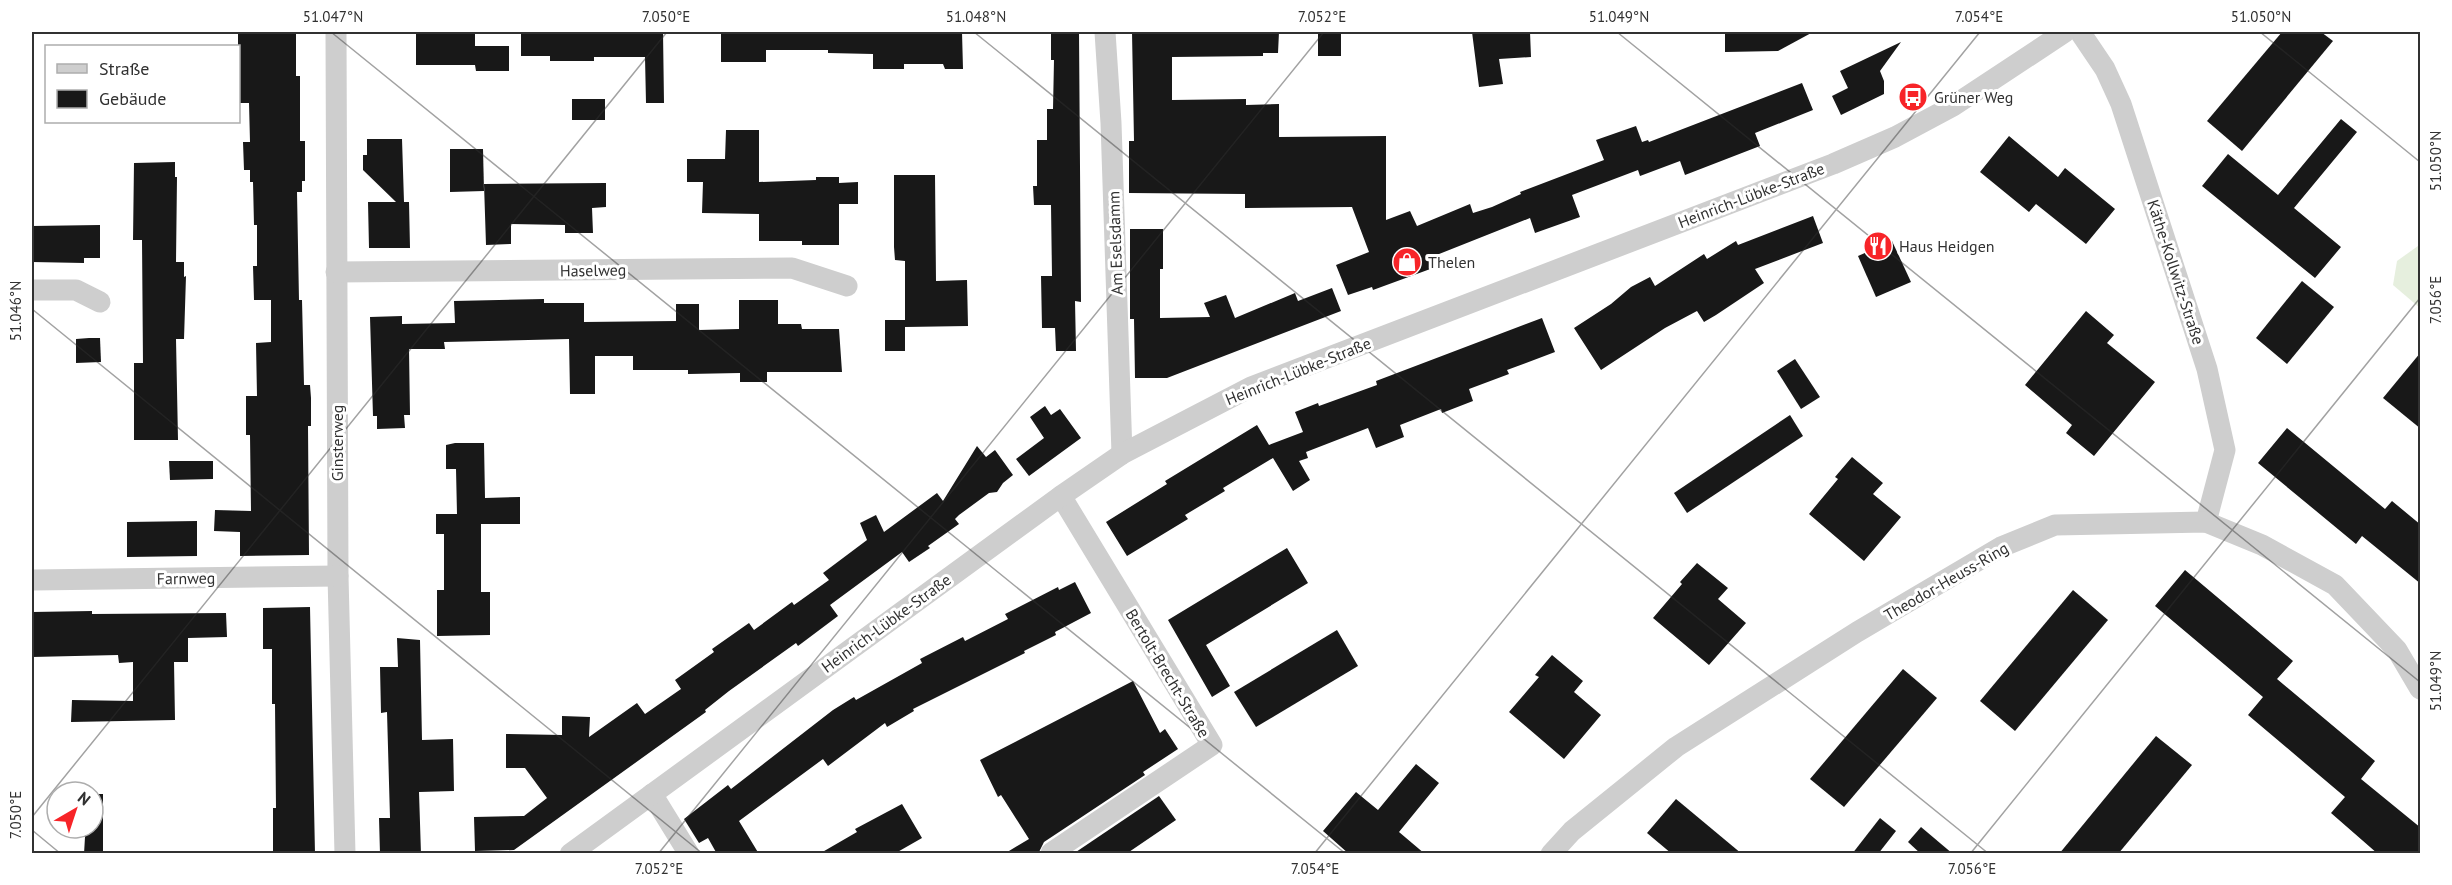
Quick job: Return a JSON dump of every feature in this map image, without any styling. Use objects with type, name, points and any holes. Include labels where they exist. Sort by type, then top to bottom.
[{"type":"street","name":"Ginsterweg","points":[[336,32],[338,576],[345,854]]},
{"type":"street","name":"Am Eselsdamm","points":[[1105,32],[1111,123],[1122,454]]},
{"type":"street","name":"Heinrich-Lübke-Straße","points":[[570,854],[1122,454],[1251,387],[1833,164],[1895,137],[1954,105],[2065,32]]},
{"type":"street","name":"Käthe-Kollwitz-Straße","points":[[2080,32],[2105,69],[2121,104],[2207,369],[2225,450],[2206,522]]},
{"type":"street","name":"Haselweg","points":[[336,272],[792,268],[847,286]]},
{"type":"street","points":[[32,290],[76,290],[100,302]]},
{"type":"street","name":"Bertolt-Brecht-Straße","points":[[1051,853],[1212,745],[1061,496]]},
{"type":"street","name":"Theodor-Heuss-Ring","points":[[1551,854],[1572,831],[1676,747],[1857,632],[2001,547],[2055,525],[2206,522],[2262,545],[2335,585],[2397,650],[2421,689]]},
{"type":"street","name":"Farnweg","points":[[34,580],[338,576]]},
{"type":"street","points":[[652,794],[689,854]]},
{"type":"green space","points":[[2418,246],[2420,249],[2420,308],[2393,285],[2397,261]]},
{"type":"building","points":[[238,32],[296,32],[296,76],[300,76],[300,141],[305,141],[305,181],[302,181],[302,192],[297,192],[299,300],[302,300],[304,385],[310,385],[311,398],[311,426],[308,426],[309,555],[240,556],[240,532],[214,531],[215,510],[251,511],[250,435],[246,435],[246,396],[257,396],[256,343],[271,342],[271,300],[254,300],[253,266],[257,266],[257,225],[254,225],[253,182],[250,182],[250,170],[244,170],[243,142],[250,142],[249,103],[240,103],[240,45],[238,45]]},
{"type":"building","points":[[416,32],[475,32],[475,46],[509,46],[509,71],[476,71],[475,65],[416,65]]},
{"type":"building","points":[[521,32],[663,32],[664,103],[646,103],[645,57],[594,57],[594,61],[550,61],[550,56],[521,56]]},
{"type":"building","points":[[721,32],[962,32],[963,69],[945,69],[943,64],[904,64],[904,69],[873,69],[873,54],[828,53],[828,50],[766,50],[766,62],[721,62]]},
{"type":"building","points":[[1051,32],[1079,32],[1081,302],[1075,301],[1076,351],[1056,351],[1055,328],[1042,328],[1041,276],[1052,276],[1051,205],[1034,205],[1033,186],[1037,186],[1037,140],[1047,140],[1047,109],[1053,109],[1054,60],[1051,60]]},
{"type":"building","points":[[1132,32],[1279,32],[1278,53],[1263,53],[1263,56],[1172,57],[1172,100],[1246,99],[1246,105],[1279,104],[1279,137],[1386,136],[1386,220],[1410,211],[1417,226],[1470,204],[1473,213],[1492,207],[1521,194],[1520,192],[1604,160],[1596,140],[1636,126],[1642,142],[1648,140],[1649,142],[1802,83],[1813,110],[1755,133],[1760,146],[1685,175],[1680,161],[1640,176],[1638,170],[1572,195],[1580,217],[1535,233],[1530,218],[1429,258],[1433,268],[1373,290],[1372,287],[1348,295],[1336,265],[1369,252],[1352,207],[1245,208],[1245,194],[1129,193],[1129,141],[1134,141]]},
{"type":"building","points":[[1318,32],[1341,32],[1341,56],[1318,56]]},
{"type":"building","points":[[1472,32],[1530,32],[1531,57],[1499,59],[1503,84],[1479,87]]},
{"type":"building","points":[[1725,32],[1813,32],[1778,51],[1725,52]]},
{"type":"building","points":[[2282,32],[2321,32],[2333,41],[2242,151],[2207,121]]},
{"type":"building","points":[[1901,42],[1880,71],[1884,81],[1884,94],[1841,115],[1832,96],[1848,88],[1840,71]]},
{"type":"building","points":[[572,99],[605,99],[605,120],[572,120]]},
{"type":"building","points":[[2341,119],[2357,132],[2294,208],[2341,247],[2315,278],[2202,186],[2228,154],[2278,195]]},
{"type":"building","points":[[726,130],[759,130],[759,182],[839,177],[839,183],[858,182],[858,204],[839,204],[839,245],[802,245],[802,241],[759,241],[759,214],[702,213],[703,182],[687,182],[687,159],[725,159]]},
{"type":"building","points":[[2009,136],[2058,177],[2065,168],[2115,209],[2086,244],[2036,204],[2029,212],[1980,172]]},
{"type":"building","points":[[367,139],[402,139],[404,202],[409,202],[410,248],[369,248],[368,202],[396,202],[363,170],[363,155],[367,155]]},
{"type":"building","points":[[450,149],[483,149],[484,191],[450,192]]},
{"type":"building","points":[[175,162],[175,177],[177,177],[176,262],[184,262],[184,277],[186,276],[184,339],[176,339],[178,440],[134,440],[134,363],[143,363],[142,240],[133,240],[134,163]]},
{"type":"building","points":[[894,175],[935,175],[936,281],[967,280],[968,326],[905,327],[905,351],[885,351],[885,320],[905,320],[905,261],[895,260],[894,247]]},
{"type":"building","points":[[606,183],[606,207],[592,208],[593,233],[565,233],[565,225],[511,224],[511,244],[486,245],[484,184]]},
{"type":"building","points":[[1813,216],[1823,243],[1755,269],[1764,283],[1704,322],[1697,311],[1665,328],[1601,370],[1574,328],[1611,304],[1631,287],[1650,277],[1655,286],[1704,254],[1707,259],[1736,241],[1738,245]]},
{"type":"building","points":[[100,225],[100,258],[84,258],[84,263],[32,262],[32,226]]},
{"type":"building","points":[[1130,229],[1163,229],[1160,318],[1210,317],[1204,303],[1226,295],[1235,318],[1295,293],[1298,301],[1332,288],[1341,311],[1167,378],[1135,378],[1134,319],[1130,319]]},
{"type":"building","points":[[1892,241],[1911,282],[1876,297],[1858,256]]},
{"type":"building","points":[[2302,281],[2334,307],[2287,364],[2256,338]]},
{"type":"building","points":[[544,299],[544,303],[584,303],[584,322],[676,321],[676,304],[699,304],[699,330],[739,329],[739,300],[778,300],[778,324],[801,324],[802,329],[839,329],[842,372],[767,372],[767,382],[740,382],[740,373],[688,374],[688,370],[633,370],[633,356],[595,356],[595,394],[570,394],[569,339],[444,342],[445,349],[409,349],[410,415],[404,415],[405,428],[377,429],[377,416],[373,416],[370,317],[402,316],[402,324],[455,323],[454,301]]},
{"type":"building","points":[[2086,311],[2114,335],[2107,343],[2155,382],[2094,456],[2066,433],[2072,425],[2025,385]]},
{"type":"building","points":[[1542,318],[1555,352],[1507,370],[1509,374],[1469,389],[1473,401],[1442,413],[1441,409],[1400,425],[1404,437],[1376,448],[1368,428],[1306,452],[1308,458],[1299,461],[1310,480],[1293,491],[1273,458],[1223,488],[1225,491],[1185,515],[1188,519],[1127,556],[1106,522],[1167,484],[1165,481],[1257,425],[1269,445],[1303,432],[1295,412],[1318,403],[1319,406],[1377,385],[1376,381]]},
{"type":"building","points":[[100,338],[101,362],[76,363],[76,339]]},
{"type":"building","points":[[2421,352],[2421,429],[2383,398]]},
{"type":"building","points":[[1795,359],[1820,397],[1801,409],[1777,371]]},
{"type":"building","points":[[1045,406],[1051,415],[1060,409],[1081,438],[1029,476],[1016,459],[1044,438],[1030,417]]},
{"type":"building","points":[[1790,415],[1803,436],[1687,513],[1674,493]]},
{"type":"building","points":[[2287,428],[2385,509],[2392,501],[2421,525],[2421,584],[2362,536],[2356,544],[2258,463]]},
{"type":"building","points":[[484,443],[485,498],[520,497],[520,524],[481,524],[481,592],[490,592],[490,635],[437,636],[437,590],[444,590],[444,534],[436,534],[436,514],[457,514],[456,469],[446,469],[446,445]]},
{"type":"building","points":[[977,446],[986,457],[995,450],[1013,475],[997,492],[989,493],[959,515],[955,519],[959,524],[928,546],[930,548],[909,562],[902,552],[830,605],[838,616],[798,646],[796,643],[729,691],[705,710],[706,712],[514,850],[475,851],[474,817],[524,816],[547,798],[525,768],[506,768],[506,734],[562,735],[562,716],[590,717],[589,737],[637,703],[645,714],[681,689],[675,680],[714,652],[712,649],[749,623],[754,630],[792,602],[794,605],[829,580],[823,573],[867,540],[860,523],[876,515],[884,532],[937,493],[943,501]]},
{"type":"building","points":[[1852,457],[1883,483],[1873,494],[1901,517],[1864,561],[1809,514],[1838,479],[1835,477]]},
{"type":"building","points":[[169,461],[213,461],[213,479],[170,480]]},
{"type":"building","points":[[197,521],[197,556],[127,557],[127,522]]},
{"type":"building","points":[[1287,548],[1308,583],[1206,645],[1230,686],[1212,697],[1168,620]]},
{"type":"building","points":[[1697,563],[1728,588],[1718,599],[1746,623],[1709,665],[1653,618]]},
{"type":"building","points":[[2185,570],[2293,661],[2277,679],[2375,761],[2361,779],[2421,828],[2421,854],[2378,854],[2331,813],[2345,797],[2248,715],[2263,697],[2155,606]]},
{"type":"building","points":[[1075,582],[1091,613],[1055,632],[1056,635],[1024,651],[1025,653],[913,709],[914,711],[887,727],[885,723],[828,766],[823,759],[739,821],[759,854],[717,854],[708,838],[699,843],[684,819],[728,785],[731,789],[833,710],[854,697],[856,700],[922,663],[920,659],[963,637],[965,641],[1008,619],[1005,614],[1058,587],[1059,590]]},
{"type":"building","points":[[2073,590],[2108,620],[2015,731],[1980,701]]},
{"type":"building","points":[[310,607],[315,854],[273,854],[273,808],[276,808],[275,704],[272,704],[272,649],[263,649],[263,608]]},
{"type":"building","points":[[92,611],[92,614],[226,613],[227,637],[188,638],[188,662],[174,662],[175,720],[71,722],[72,700],[133,701],[133,662],[119,663],[118,655],[32,657],[32,612]]},
{"type":"building","points":[[1337,630],[1358,666],[1256,727],[1234,692]]},
{"type":"building","points":[[397,638],[420,640],[422,740],[453,739],[454,791],[419,792],[421,854],[380,854],[379,818],[390,818],[387,712],[381,713],[380,667],[398,667]]},
{"type":"building","points":[[1552,655],[1583,681],[1574,692],[1601,715],[1564,759],[1509,712],[1539,677],[1535,675]]},
{"type":"building","points":[[1903,669],[1937,698],[1844,807],[1810,779]]},
{"type":"building","points":[[1133,681],[1160,733],[1165,729],[1178,749],[1143,772],[1145,775],[1044,842],[1038,854],[1004,854],[1029,839],[1001,795],[998,797],[980,760]]},
{"type":"building","points":[[2156,736],[2192,765],[2118,854],[2059,854]]},
{"type":"building","points":[[1416,764],[1439,783],[1399,832],[1425,854],[1349,854],[1323,831],[1356,792],[1378,810]]},
{"type":"building","points":[[1159,796],[1176,820],[1126,854],[1073,854]]},
{"type":"building","points":[[1676,799],[1742,854],[1672,854],[1647,833]]},
{"type":"building","points":[[902,804],[922,838],[894,854],[819,854],[857,832],[855,829]]},
{"type":"building","points":[[1880,818],[1896,831],[1878,854],[1852,854]]},
{"type":"building","points":[[1921,827],[1953,854],[1921,854],[1908,842]]},
{"type":"building","points":[[85,840],[103,840],[103,854],[84,854]]},
{"type":"place","name":"Grüner Weg","points":[[1913,97]]},
{"type":"place","name":"Haus Heidgen","points":[[1878,246]]},
{"type":"place","name":"Thelen","points":[[1407,262]]}]
